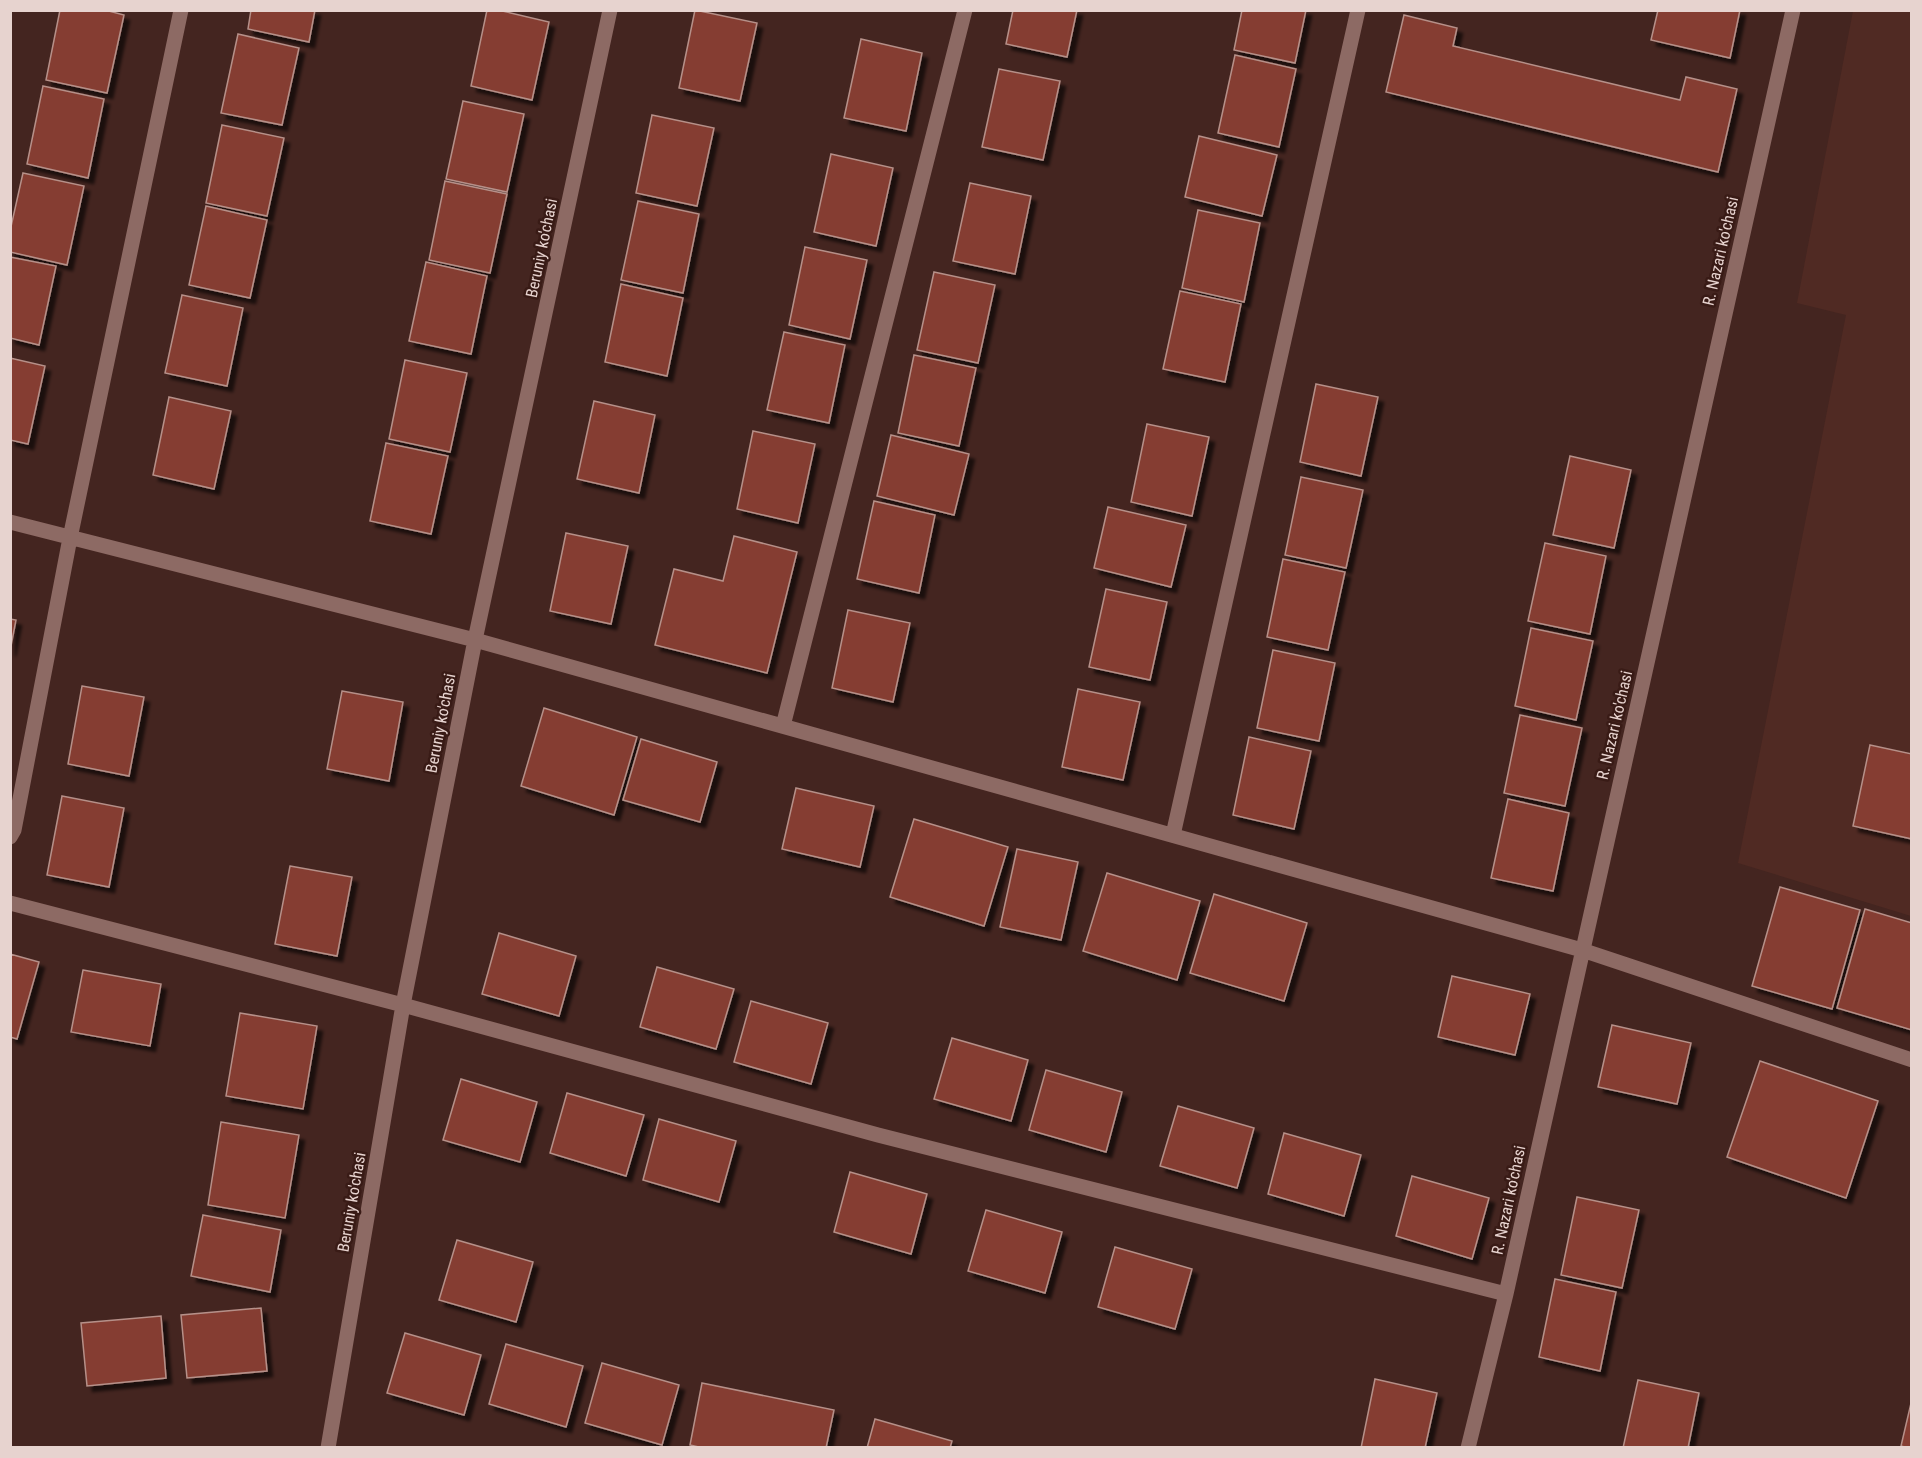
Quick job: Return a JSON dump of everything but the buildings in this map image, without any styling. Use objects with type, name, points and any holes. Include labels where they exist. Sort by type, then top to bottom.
[{"type":"street","points":[[10,837],[14,830],[70,538],[181,10]]},
{"type":"street","name":"Beruniy ko'chasi","points":[[328,1448],[403,1005],[476,640],[610,10]]},
{"type":"street","points":[[783,726],[965,10]]},
{"type":"street","points":[[1173,835],[1358,10]]},
{"type":"street","name":"R. Nazari ko'chasi","points":[[1468,1448],[1506,1294],[1793,10]]},
{"type":"street","points":[[10,522],[476,640],[1582,950],[1911,1060]]},
{"type":"street","points":[[10,903],[403,1005],[878,1135],[1506,1294]]},
{"type":"shaded area","points":[[1853,11],[1911,11],[1911,916],[1738,863],[1846,315],[1797,303]]}]
